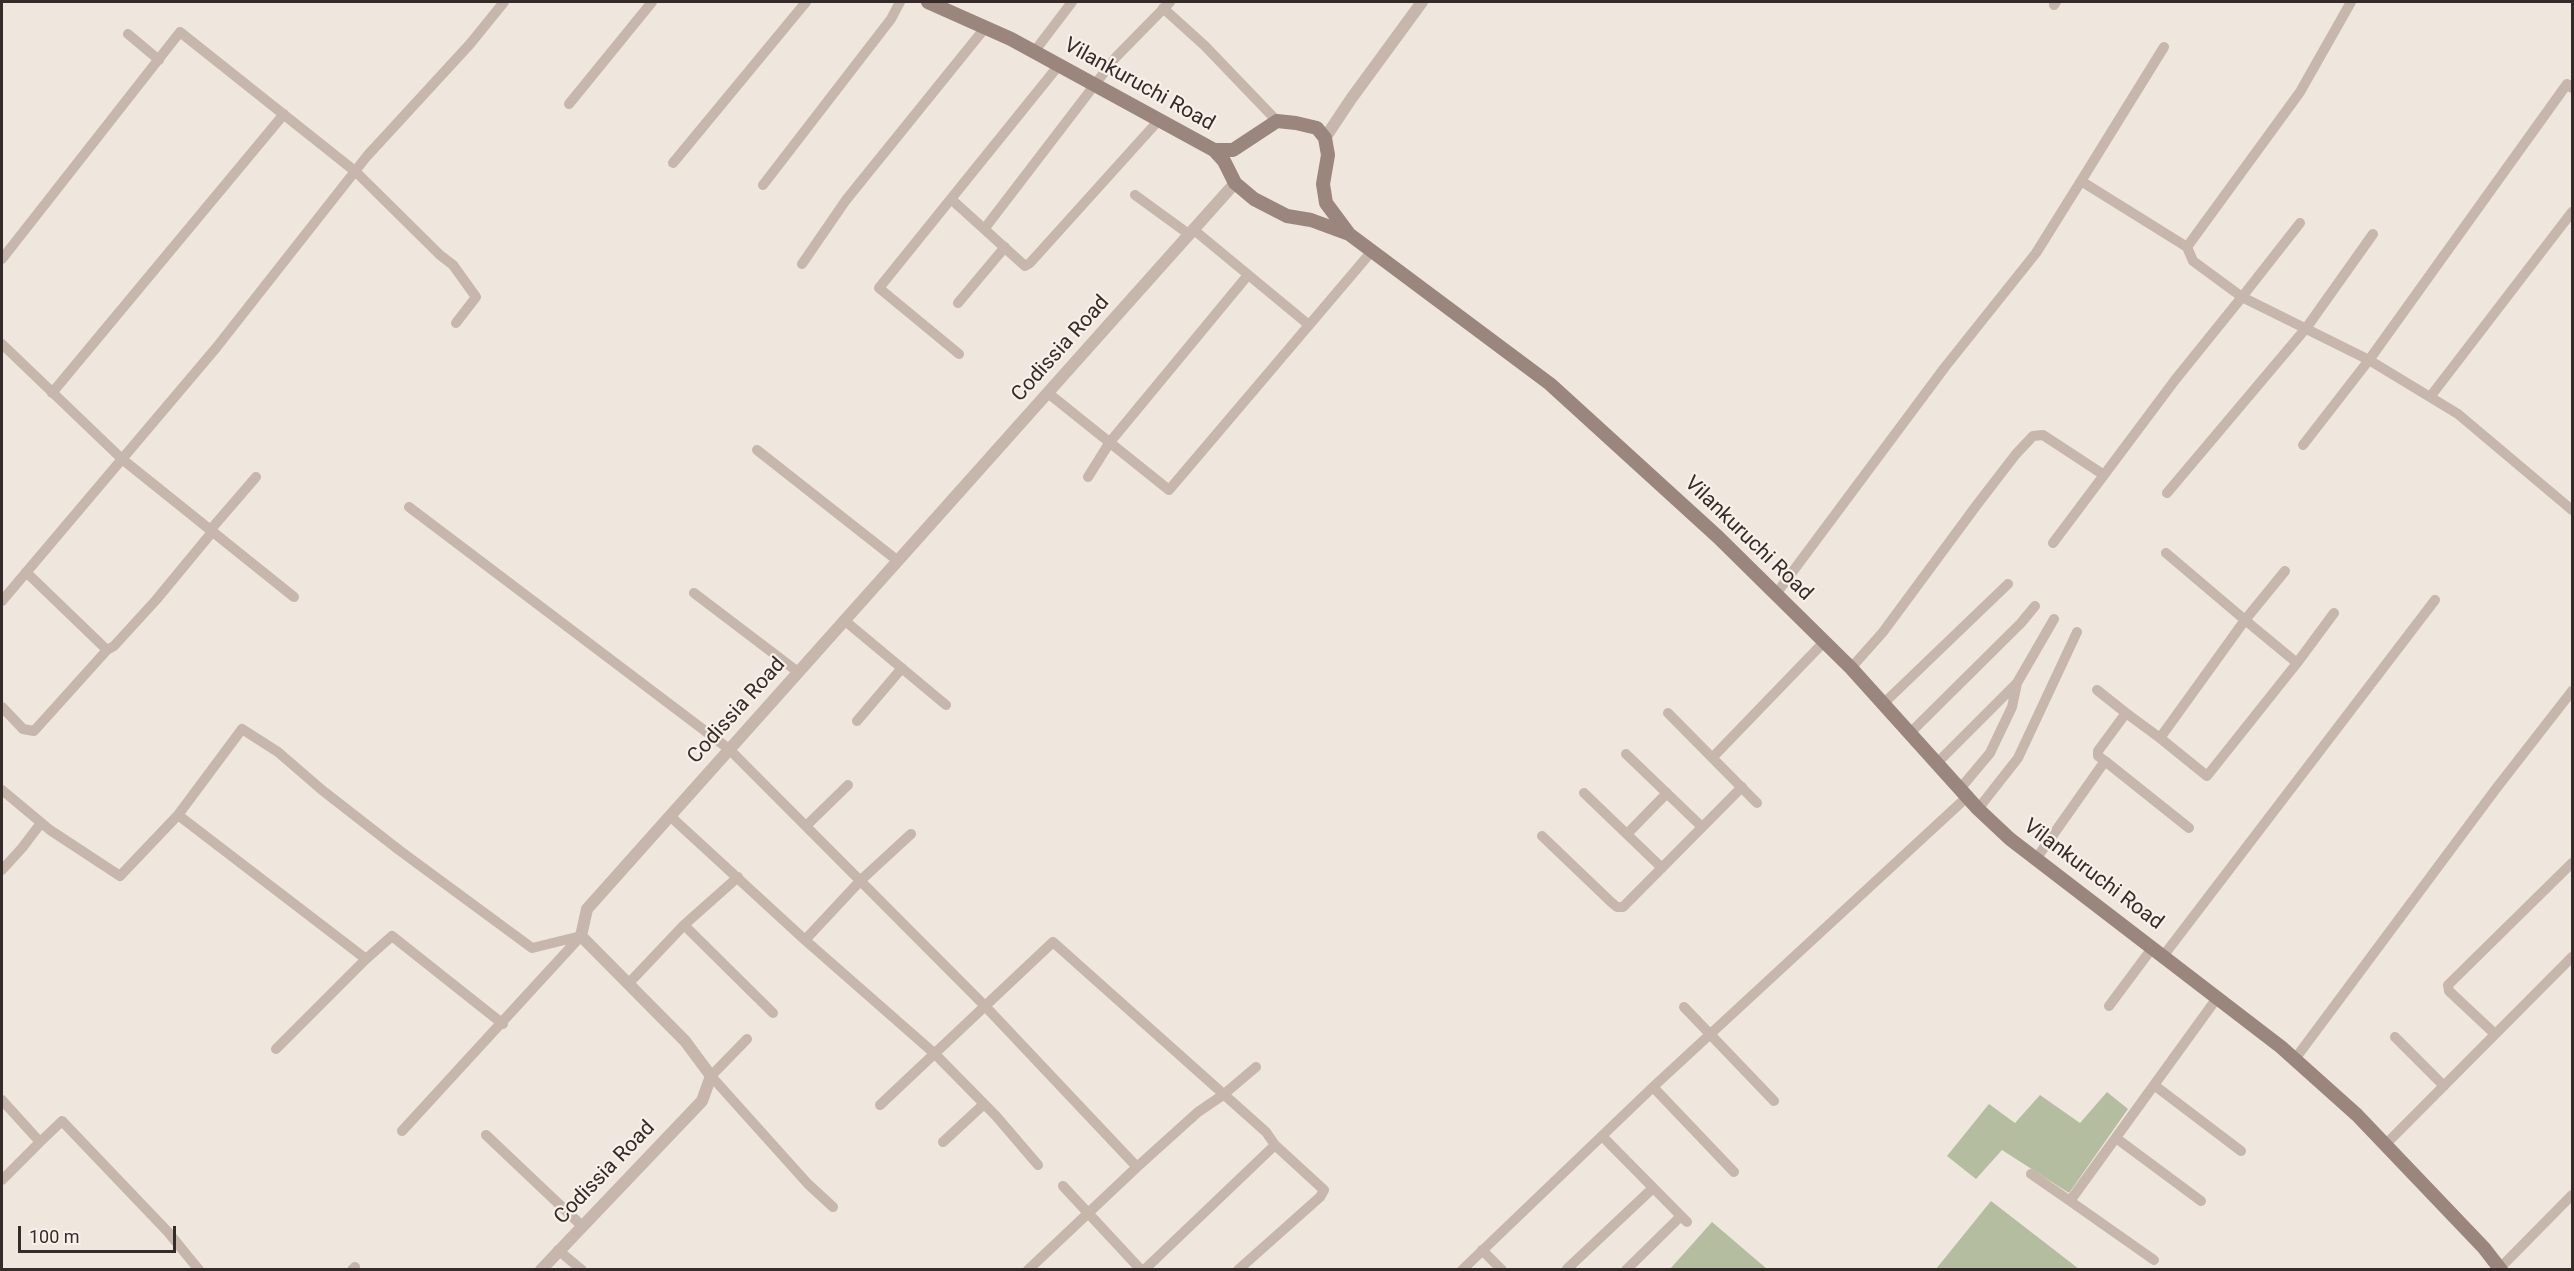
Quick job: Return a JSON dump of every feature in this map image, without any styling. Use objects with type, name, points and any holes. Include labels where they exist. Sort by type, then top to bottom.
[{"type":"main road","name":"Vilankuruchi Road","points":[[928,2],[1034,52],[1092,86],[1214,150],[1233,150],[1277,121]]},
{"type":"main road","points":[[1277,121],[1317,128],[1325,138]]},
{"type":"main road","name":"Vilankuruchi Road","points":[[1325,138],[1328,155],[1323,184],[1326,203],[1349,234],[1550,384],[1718,537],[1851,668],[1978,809],[2036,859],[2295,1059],[2386,1144],[2501,1269]]},
{"type":"main road","points":[[1214,150],[1224,161],[1235,183],[1254,199],[1287,216],[1311,220],[1349,234]]},
{"type":"street","points":[[2,602],[216,348],[355,171],[470,44],[504,2]]},
{"type":"street","points":[[569,104],[652,2]]},
{"type":"street","points":[[673,163],[806,2]]},
{"type":"street","points":[[763,185],[891,19],[900,2]]},
{"type":"street","points":[[1034,52],[1072,2]]},
{"type":"street","points":[[1325,138],[1422,2]]},
{"type":"street","points":[[2187,247],[2300,92],[2351,2]]},
{"type":"street","points":[[984,228],[1092,86],[1116,57],[1167,5],[1277,121]]},
{"type":"street","points":[[802,264],[846,200],[985,28]]},
{"type":"street","points":[[2,259],[180,32],[355,171],[453,265],[476,297],[456,323]]},
{"type":"street","points":[[128,34],[159,60]]},
{"type":"street","points":[[1776,594],[1945,367],[2036,253],[2164,47]]},
{"type":"street","points":[[959,354],[879,288],[1059,65]]},
{"type":"street","points":[[2303,445],[2369,360],[2566,84],[2572,88]]},
{"type":"street","points":[[52,393],[284,114]]},
{"type":"street","points":[[951,199],[1024,266],[1030,263],[1159,120]]},
{"type":"street","points":[[2081,182],[2187,247],[2193,261],[2242,297],[2307,327],[2369,360],[2458,414],[2572,510]]},
{"type":"street","name":"Codissia Road","points":[[581,936],[587,909],[1235,183]]},
{"type":"street","points":[[1135,195],[1192,232],[1309,325]]},
{"type":"street","points":[[2430,398],[2572,212]]},
{"type":"street","points":[[2053,543],[2168,389],[2300,223]]},
{"type":"street","points":[[2167,493],[2307,327],[2373,234]]},
{"type":"street","points":[[958,303],[1005,247]]},
{"type":"street","points":[[1048,393],[1169,490],[1372,251]]},
{"type":"street","points":[[1088,477],[1110,442],[1248,275]]},
{"type":"street","points":[[3,348],[122,459],[294,597]]},
{"type":"street","points":[[1851,668],[1883,632],[1983,497],[2033,436],[2043,435],[2104,475]]},
{"type":"street","points":[[757,450],[898,561]]},
{"type":"street","points":[[2,707],[23,729],[34,731],[156,600],[213,531],[212,528],[256,477]]},
{"type":"street","points":[[409,507],[729,749],[985,1006],[1137,1167]]},
{"type":"street","points":[[2166,553],[2297,663]]},
{"type":"street","points":[[2160,738],[2245,620],[2285,571]]},
{"type":"street","points":[[26,572],[107,650]]},
{"type":"street","points":[[1883,704],[2008,584]]},
{"type":"street","points":[[694,593],[798,672]]},
{"type":"street","points":[[2109,1006],[2158,951],[2435,600]]},
{"type":"street","points":[[1909,734],[2035,606]]},
{"type":"street","points":[[2097,690],[2206,776],[2334,613]]},
{"type":"street","points":[[1936,764],[2017,682],[2054,619]]},
{"type":"street","points":[[844,620],[946,705]]},
{"type":"street","points":[[1978,809],[2018,758],[2077,632]]},
{"type":"street","points":[[1713,757],[1824,642]]},
{"type":"street","points":[[857,722],[902,668]]},
{"type":"street","points":[[1462,1269],[1963,793],[1990,753],[2012,707],[2017,682]]},
{"type":"street","points":[[2295,1059],[2495,790],[2572,691]]},
{"type":"street","points":[[1668,713],[1757,803]]},
{"type":"street","points":[[2126,713],[2098,751],[2098,756],[2189,828]]},
{"type":"street","points":[[2,790],[40,823],[120,876],[178,815],[243,729],[278,752],[322,790],[399,850],[532,948],[581,936]]},
{"type":"street","points":[[1626,754],[1702,827]]},
{"type":"street","points":[[2036,859],[2105,762]]},
{"type":"street","points":[[806,825],[848,786]]},
{"type":"street","points":[[1542,836],[1617,907],[1623,908],[1742,787]]},
{"type":"street","points":[[1584,793],[1662,868]]},
{"type":"street","points":[[1627,834],[1667,793]]},
{"type":"street","points":[[178,815],[366,959]]},
{"type":"street","points":[[670,816],[805,940],[935,1054],[984,1104],[1038,1165]]},
{"type":"street","points":[[2,870],[40,823]]},
{"type":"street","points":[[805,940],[861,880],[911,834]]},
{"type":"street","points":[[2495,1034],[2448,991],[2448,985],[2572,863]]},
{"type":"street","points":[[629,983],[684,925],[738,877]]},
{"type":"street","points":[[684,925],[773,1013]]},
{"type":"street","points":[[276,1049],[392,936],[503,1024]]},
{"type":"street","points":[[581,936],[685,1041],[711,1076],[808,1184],[834,1207]]},
{"type":"street","points":[[402,1131],[503,1024],[581,936]]},
{"type":"street","points":[[879,1105],[1053,942],[1266,1132],[1275,1145],[1324,1190],[1320,1197],[1238,1269]]},
{"type":"street","points":[[2386,1144],[2572,957]]},
{"type":"street","points":[[2070,1201],[2217,998]]},
{"type":"street","points":[[1684,1007],[1774,1101]]},
{"type":"street","points":[[2395,1037],[2444,1086]]},
{"type":"street","points":[[711,1076],[747,1039]]},
{"type":"street","points":[[1029,1269],[1198,1112],[1223,1095],[1256,1067]]},
{"type":"street","name":"Codissia Road","points":[[541,1269],[702,1101],[711,1076]]},
{"type":"street","points":[[2154,1085],[2241,1151]]},
{"type":"street","points":[[1653,1087],[1734,1172]]},
{"type":"street","points":[[2,1100],[40,1142]]},
{"type":"street","points":[[943,1142],[984,1104]]},
{"type":"street","points":[[2,1180],[62,1121],[168,1232],[199,1269]]},
{"type":"street","points":[[486,1135],[581,1226]]},
{"type":"street","points":[[1602,1136],[1684,1219],[1626,1269]]},
{"type":"street","points":[[2116,1138],[2201,1201]]},
{"type":"street","points":[[1063,1186],[1142,1269],[1275,1145]]},
{"type":"street","points":[[2031,1174],[2154,1260]]},
{"type":"street","points":[[1567,1269],[1653,1188]]},
{"type":"street","points":[[2501,1269],[2572,1195]]},
{"type":"street","points":[[558,1250],[582,1269]]},
{"type":"street","points":[[1482,1250],[1502,1269]]},
{"type":"green space","points":[[2107,1092],[2128,1109],[2069,1193],[2002,1150],[1976,1179],[1947,1156],[1989,1104],[2015,1123],[2040,1095],[2080,1123]]},
{"type":"green space","points":[[1991,1201],[2079,1269],[1936,1269]]},
{"type":"green space","points":[[1712,1222],[1767,1269],[1670,1269]]}]
